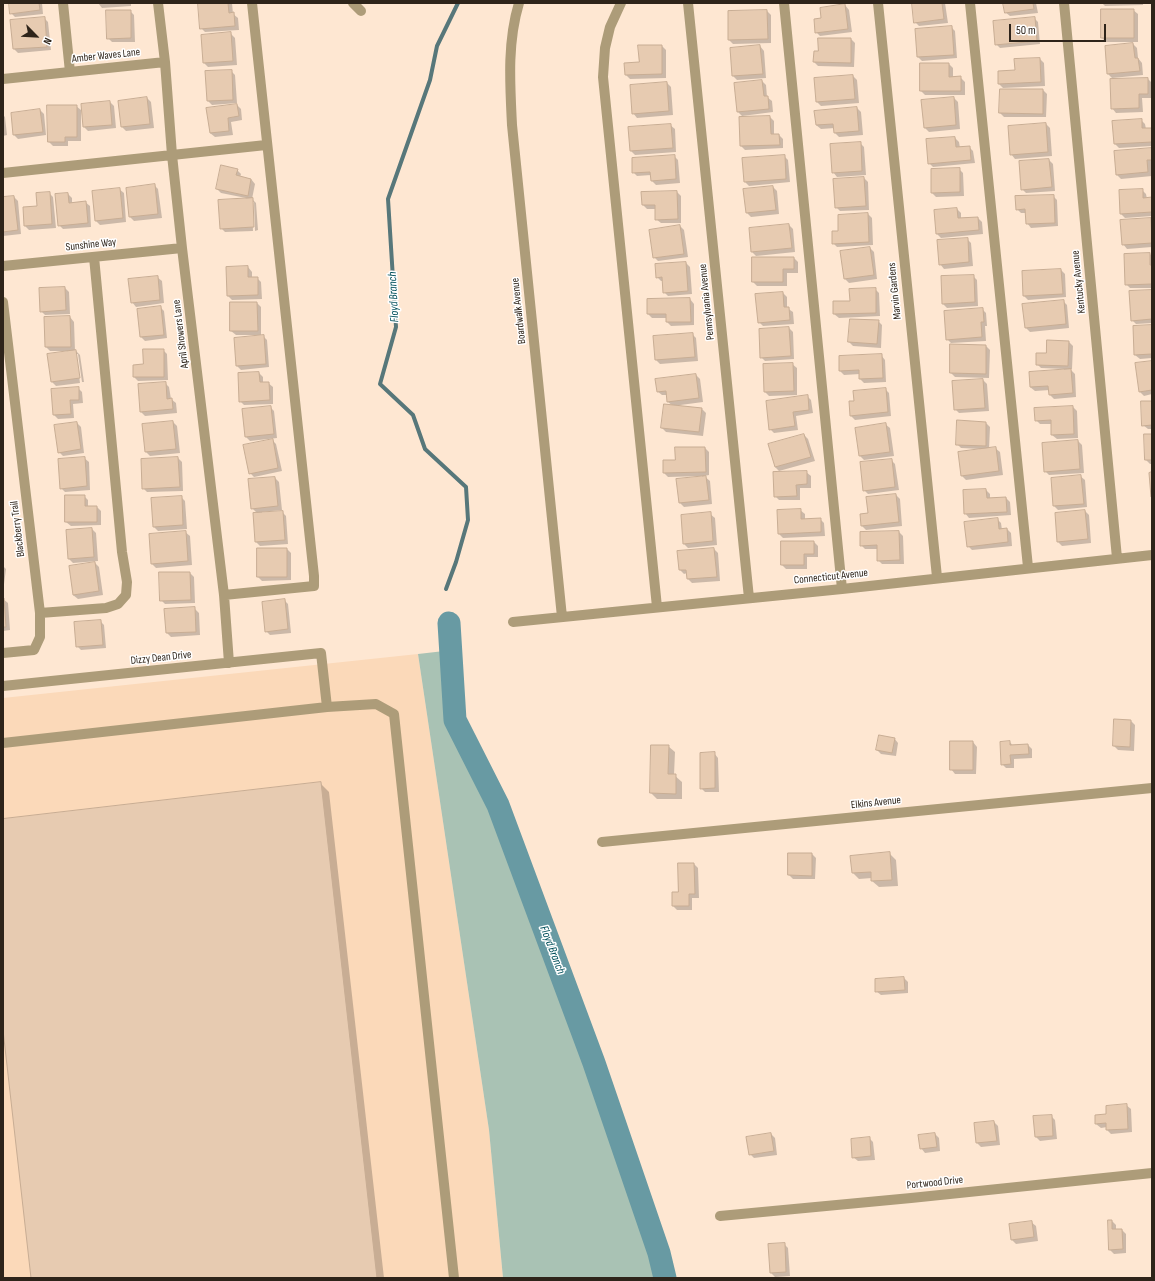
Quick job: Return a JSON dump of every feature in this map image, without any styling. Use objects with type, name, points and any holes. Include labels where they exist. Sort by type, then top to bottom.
[{"type":"street","points":[[63,3],[70,72]]},
{"type":"street","name":"April Showers Lane","points":[[158,3],[165,62],[172,155],[182,248],[224,595],[229,663]]},
{"type":"street","points":[[224,595],[314,586],[252,3]]},
{"type":"street","points":[[353,3],[361,11]]},
{"type":"street","name":"Boardwalk Avenue","points":[[519,3],[512,38],[509,75],[512,125],[562,617]]},
{"type":"street","points":[[621,3],[610,27],[605,48],[603,77],[657,607]]},
{"type":"street","name":"Pennsylvania Avenue","points":[[688,3],[749,598]]},
{"type":"street","points":[[784,3],[842,589]]},
{"type":"street","name":"Marvin Gardens","points":[[878,3],[937,577]]},
{"type":"street","points":[[970,3],[1028,567]]},
{"type":"street","name":"Kentucky Avenue","points":[[1064,3],[1118,558]]},
{"type":"street","name":"Amber Waves Lane","points":[[3,79],[165,62]]},
{"type":"street","points":[[3,173],[266,145]]},
{"type":"street","name":"Sunshine Way","points":[[3,266],[182,248]]},
{"type":"street","points":[[40,613],[106,608],[118,604],[126,596],[127,582],[122,545],[94,257]]},
{"type":"street","name":"Blackberry Trail","points":[[3,302],[40,613],[40,637],[34,650],[3,653]]},
{"type":"street","name":"Connecticut Avenue","points":[[513,622],[842,589],[1028,567],[1152,555]]},
{"type":"street","name":"Dizzy Dean Drive","points":[[3,686],[321,653],[327,706]]},
{"type":"street","points":[[3,742],[327,706],[376,704],[394,714],[454,1278]]},
{"type":"street","name":"Elkins Avenue","points":[[602,842],[1152,788]]},
{"type":"street","name":"Portwood Drive","points":[[720,1216],[1152,1173]]},
{"type":"shaded area","points":[[418,654],[489,1130],[503,1278],[3,1278],[3,698]]},
{"type":"green space","points":[[453,650],[467,729],[484,771],[505,812],[524,873],[585,1051],[603,1092],[628,1168],[664,1256],[669,1278],[503,1278],[489,1130],[418,654]]},
{"type":"building","points":[[9,3],[39,3],[40,10],[10,14]]},
{"type":"building","points":[[198,3],[228,3],[229,13],[234,12],[235,26],[200,29]]},
{"type":"building","points":[[912,3],[942,3],[944,19],[914,23]]},
{"type":"building","points":[[1003,3],[1033,3],[1034,9],[1005,13]]},
{"type":"building","points":[[845,4],[848,29],[815,33],[814,19],[821,18],[820,8]]},
{"type":"building","points":[[1101,9],[1134,9],[1134,38],[1101,38]]},
{"type":"building","points":[[106,10],[131,10],[131,38],[107,39]]},
{"type":"building","points":[[767,10],[768,39],[728,40],[728,11]]},
{"type":"building","points":[[45,17],[47,47],[13,49],[10,20]]},
{"type":"building","points":[[1035,17],[1037,41],[995,45],[993,21]]},
{"type":"building","points":[[952,26],[954,55],[917,57],[915,29]]},
{"type":"building","points":[[231,32],[233,61],[203,63],[201,35]]},
{"type":"building","points":[[818,38],[851,38],[851,63],[813,62],[814,51],[818,51]]},
{"type":"building","points":[[1133,43],[1135,58],[1138,58],[1140,71],[1107,74],[1105,46]]},
{"type":"building","points":[[638,45],[662,45],[662,74],[625,75],[624,63],[639,62]]},
{"type":"building","points":[[760,45],[763,74],[732,76],[730,48]]},
{"type":"building","points":[[1040,58],[1041,82],[998,84],[998,71],[1015,70],[1014,59]]},
{"type":"building","points":[[920,63],[949,63],[949,77],[961,76],[961,91],[920,91]]},
{"type":"building","points":[[232,70],[233,100],[207,101],[205,71]]},
{"type":"building","points":[[853,75],[855,99],[816,102],[814,78]]},
{"type":"building","points":[[1148,78],[1148,94],[1139,94],[1139,108],[1111,109],[1110,79]]},
{"type":"building","points":[[762,80],[764,96],[768,96],[769,109],[737,112],[734,83]]},
{"type":"building","points":[[667,82],[669,111],[632,114],[630,85]]},
{"type":"building","points":[[1000,89],[1043,89],[1043,114],[999,113]]},
{"type":"building","points":[[147,97],[150,124],[121,127],[118,101]]},
{"type":"building","points":[[954,97],[956,125],[924,128],[921,100]]},
{"type":"building","points":[[110,101],[112,125],[83,127],[81,104]]},
{"type":"building","points":[[237,104],[239,116],[228,118],[229,131],[210,133],[206,108]]},
{"type":"building","points":[[47,105],[77,105],[77,137],[65,137],[65,142],[48,142]]},
{"type":"building","points":[[857,107],[859,131],[834,133],[833,124],[816,125],[814,111]]},
{"type":"building","points":[[40,109],[43,132],[13,135],[11,113]]},
{"type":"building","points":[[770,116],[771,134],[779,134],[780,145],[740,146],[739,117]]},
{"type":"building","points":[[1142,119],[1142,128],[1152,128],[1152,142],[1114,144],[1112,121]]},
{"type":"building","points":[[1046,123],[1048,152],[1010,155],[1008,126]]},
{"type":"building","points":[[671,124],[673,148],[630,151],[628,127]]},
{"type":"building","points":[[955,137],[956,147],[970,146],[971,160],[928,164],[926,139]]},
{"type":"building","points":[[861,142],[862,171],[832,173],[830,144]]},
{"type":"building","points":[[1152,148],[1152,160],[1147,160],[1148,172],[1116,175],[1114,151]]},
{"type":"building","points":[[675,155],[676,179],[651,181],[650,172],[632,173],[632,158]]},
{"type":"building","points":[[785,155],[786,179],[744,182],[742,158]]},
{"type":"building","points":[[1049,159],[1052,187],[1021,190],[1019,161]]},
{"type":"building","points":[[221,165],[238,169],[236,175],[251,179],[248,196],[216,189]]},
{"type":"building","points":[[960,168],[960,192],[931,193],[931,169]]},
{"type":"building","points":[[864,177],[866,206],[835,208],[833,179]]},
{"type":"building","points":[[155,184],[158,214],[129,217],[126,188]]},
{"type":"building","points":[[773,186],[776,210],[746,213],[743,189]]},
{"type":"building","points":[[120,188],[123,218],[95,221],[92,191]]},
{"type":"building","points":[[1143,189],[1143,198],[1152,197],[1152,212],[1120,214],[1119,190]]},
{"type":"building","points":[[677,191],[678,219],[655,220],[655,205],[642,205],[641,192]]},
{"type":"building","points":[[50,192],[52,224],[24,226],[23,207],[37,206],[36,193]]},
{"type":"building","points":[[68,193],[69,203],[86,201],[88,223],[58,226],[55,194]]},
{"type":"building","points":[[1054,195],[1055,223],[1026,224],[1025,209],[1016,210],[1015,196]]},
{"type":"building","points":[[14,196],[18,230],[3,232],[3,197]]},
{"type":"building","points":[[253,198],[254,227],[220,229],[218,200]]},
{"type":"building","points":[[957,208],[958,218],[978,217],[979,230],[936,234],[934,210]]},
{"type":"building","points":[[868,213],[869,242],[832,244],[832,231],[838,231],[838,215]]},
{"type":"building","points":[[1151,218],[1152,243],[1122,245],[1120,220]]},
{"type":"building","points":[[789,224],[792,248],[751,252],[749,228]]},
{"type":"building","points":[[680,225],[684,254],[653,258],[649,230]]},
{"type":"building","points":[[968,238],[969,262],[939,265],[937,240]]},
{"type":"building","points":[[870,247],[874,275],[844,279],[840,251]]},
{"type":"building","points":[[1150,253],[1150,265],[1152,265],[1152,284],[1125,285],[1124,254]]},
{"type":"building","points":[[752,257],[794,257],[794,269],[783,269],[783,282],[752,282]]},
{"type":"building","points":[[686,262],[688,291],[663,293],[662,277],[656,278],[655,264]]},
{"type":"building","points":[[248,266],[248,277],[258,277],[258,295],[227,296],[226,267]]},
{"type":"building","points":[[1061,269],[1063,294],[1023,296],[1022,271]]},
{"type":"building","points":[[974,275],[975,302],[942,304],[941,276]]},
{"type":"building","points":[[158,276],[160,300],[131,303],[128,279]]},
{"type":"building","points":[[65,287],[66,310],[40,312],[39,288]]},
{"type":"building","points":[[876,288],[876,313],[833,314],[833,301],[850,301],[849,289]]},
{"type":"building","points":[[1152,290],[1152,319],[1131,321],[1129,291]]},
{"type":"building","points":[[783,292],[784,307],[789,307],[790,320],[758,323],[755,294]]},
{"type":"building","points":[[690,298],[691,322],[666,322],[666,314],[647,314],[647,299]]},
{"type":"building","points":[[1064,300],[1066,324],[1025,328],[1022,304]]},
{"type":"building","points":[[230,302],[257,302],[258,331],[230,331]]},
{"type":"building","points":[[161,306],[164,335],[140,337],[137,309]]},
{"type":"building","points":[[983,308],[984,322],[981,322],[982,337],[946,340],[944,311]]},
{"type":"building","points":[[70,316],[71,347],[45,347],[44,317]]},
{"type":"building","points":[[850,319],[879,320],[877,344],[848,342]]},
{"type":"building","points":[[1152,325],[1152,354],[1134,355],[1133,326]]},
{"type":"building","points":[[789,327],[791,356],[760,358],[759,329]]},
{"type":"building","points":[[693,333],[695,357],[655,360],[653,336]]},
{"type":"building","points":[[264,335],[266,364],[236,366],[234,338]]},
{"type":"building","points":[[1047,340],[1069,341],[1068,366],[1036,365],[1036,353],[1046,353]]},
{"type":"building","points":[[950,344],[986,345],[986,374],[950,373]]},
{"type":"building","points":[[143,349],[164,349],[164,377],[133,377],[133,365],[143,364]]},
{"type":"building","points":[[76,350],[80,378],[51,382],[47,354]]},
{"type":"building","points":[[882,354],[883,378],[859,379],[859,370],[839,371],[839,356]]},
{"type":"building","points":[[1152,361],[1152,390],[1139,392],[1135,363]]},
{"type":"building","points":[[793,363],[794,391],[764,392],[763,364]]},
{"type":"building","points":[[1071,369],[1073,393],[1049,395],[1048,386],[1030,387],[1029,372]]},
{"type":"building","points":[[259,372],[260,382],[269,382],[270,400],[239,402],[238,373]]},
{"type":"building","points":[[696,374],[699,398],[667,402],[666,391],[657,392],[655,379]]},
{"type":"building","points":[[983,379],[985,408],[954,410],[952,381]]},
{"type":"building","points":[[166,382],[167,399],[172,398],[173,409],[140,412],[138,384]]},
{"type":"building","points":[[79,387],[79,400],[70,400],[71,414],[53,415],[51,389]]},
{"type":"building","points":[[886,388],[888,412],[850,416],[849,401],[854,401],[853,391]]},
{"type":"building","points":[[808,395],[809,410],[793,412],[795,426],[769,430],[766,401]]},
{"type":"building","points":[[1141,401],[1152,401],[1152,425],[1142,426]]},
{"type":"building","points":[[664,404],[702,408],[699,432],[661,428]]},
{"type":"building","points":[[271,406],[274,434],[245,437],[242,409]]},
{"type":"building","points":[[1073,406],[1074,434],[1051,435],[1051,420],[1035,421],[1034,408]]},
{"type":"building","points":[[957,420],[986,422],[986,446],[956,445]]},
{"type":"building","points":[[173,421],[176,449],[145,452],[142,424]]},
{"type":"building","points":[[77,422],[81,449],[58,453],[54,425]]},
{"type":"building","points":[[886,423],[890,452],[859,456],[855,428]]},
{"type":"building","points":[[804,434],[811,457],[775,467],[768,444]]},
{"type":"building","points":[[1144,434],[1152,434],[1152,460],[1145,460]]},
{"type":"building","points":[[273,439],[278,468],[249,474],[243,445]]},
{"type":"building","points":[[1078,440],[1080,469],[1044,472],[1042,443]]},
{"type":"building","points":[[675,447],[705,447],[706,472],[663,473],[663,460],[675,460]]},
{"type":"building","points":[[996,447],[999,471],[961,476],[958,452]]},
{"type":"building","points":[[85,457],[87,486],[60,489],[58,459]]},
{"type":"building","points":[[178,457],[180,487],[142,489],[141,459]]},
{"type":"building","points":[[892,459],[895,487],[863,491],[860,462]]},
{"type":"building","points":[[807,471],[807,484],[796,485],[797,496],[774,497],[773,472]]},
{"type":"building","points":[[1152,472],[1152,497],[1151,497],[1149,473]]},
{"type":"building","points":[[1081,475],[1084,504],[1053,506],[1051,478]]},
{"type":"building","points":[[706,476],[709,500],[679,503],[676,479]]},
{"type":"building","points":[[275,477],[278,506],[251,509],[248,479]]},
{"type":"building","points":[[986,489],[987,498],[1006,497],[1007,512],[964,514],[963,490]]},
{"type":"building","points":[[896,494],[899,522],[861,526],[860,514],[868,513],[866,497]]},
{"type":"building","points":[[65,495],[85,495],[85,506],[97,506],[97,522],[65,522]]},
{"type":"building","points":[[182,496],[183,525],[153,527],[151,498]]},
{"type":"building","points":[[801,509],[801,519],[821,518],[821,532],[778,534],[777,510]]},
{"type":"building","points":[[1085,510],[1088,539],[1057,542],[1055,513]]},
{"type":"building","points":[[283,511],[285,540],[255,542],[253,513]]},
{"type":"building","points":[[711,512],[713,541],[683,544],[681,515]]},
{"type":"building","points":[[998,518],[999,529],[1007,528],[1008,542],[967,547],[964,522]]},
{"type":"building","points":[[92,528],[94,557],[68,559],[66,530]]},
{"type":"building","points":[[186,531],[188,561],[151,564],[149,534]]},
{"type":"building","points":[[899,531],[900,560],[877,561],[877,545],[860,546],[860,532]]},
{"type":"building","points":[[781,541],[814,541],[814,554],[804,554],[804,565],[781,565]]},
{"type":"building","points":[[257,548],[287,548],[287,577],[257,577]]},
{"type":"building","points":[[714,548],[717,577],[687,579],[686,570],[679,570],[677,551]]},
{"type":"building","points":[[95,562],[99,591],[73,595],[69,566]]},
{"type":"building","points":[[159,572],[190,572],[191,600],[160,601]]},
{"type":"building","points":[[4,598],[6,627],[3,627]]},
{"type":"building","points":[[285,599],[288,629],[265,632],[262,602]]},
{"type":"building","points":[[195,607],[196,632],[166,633],[164,609]]},
{"type":"building","points":[[101,620],[103,645],[76,647],[74,622]]},
{"type":"building","points":[[1114,719],[1131,720],[1130,747],[1113,746]]},
{"type":"building","points":[[879,735],[895,738],[892,753],[876,750]]},
{"type":"building","points":[[950,741],[973,741],[973,770],[950,770]]},
{"type":"building","points":[[1010,741],[1010,745],[1028,744],[1029,754],[1010,755],[1011,764],[1001,765],[1000,742]]},
{"type":"building","points":[[651,745],[669,745],[668,774],[676,774],[676,794],[650,793]]},
{"type":"building","points":[[715,752],[715,788],[700,789],[700,753]]},
{"type":"building","points":[[321,782],[377,1278],[31,1278],[3,1030],[3,819]]},
{"type":"building","points":[[890,852],[892,880],[871,881],[871,872],[852,873],[850,856]]},
{"type":"building","points":[[788,853],[812,853],[812,876],[788,875]]},
{"type":"building","points":[[678,863],[694,863],[695,894],[689,894],[689,906],[672,906],[672,892],[678,892]]},
{"type":"building","points":[[904,977],[905,990],[875,992],[875,979]]},
{"type":"building","points":[[1127,1104],[1128,1129],[1106,1130],[1106,1123],[1095,1124],[1095,1115],[1106,1114],[1106,1106]]},
{"type":"building","points":[[1052,1115],[1053,1136],[1035,1137],[1033,1116]]},
{"type":"building","points":[[994,1121],[997,1141],[976,1143],[974,1123]]},
{"type":"building","points":[[771,1133],[774,1151],[749,1155],[746,1137]]},
{"type":"building","points":[[935,1133],[937,1147],[920,1149],[918,1135]]},
{"type":"building","points":[[870,1137],[871,1156],[852,1158],[851,1139]]},
{"type":"building","points":[[1108,1220],[1112,1220],[1112,1229],[1122,1229],[1123,1249],[1109,1250]]},
{"type":"building","points":[[1032,1221],[1034,1237],[1011,1240],[1009,1224]]},
{"type":"building","points":[[785,1243],[786,1272],[770,1273],[768,1244]]},
{"type":"waterway","name":"Floyd Branch","points":[[446,589],[456,562],[468,520],[466,487],[425,449],[413,415],[380,384],[396,327],[388,199],[430,80],[437,46],[458,3]]},
{"type":"waterway","name":"Floyd Branch","points":[[449,623],[455,720],[498,805],[594,1063],[659,1253],[665,1278]]}]
